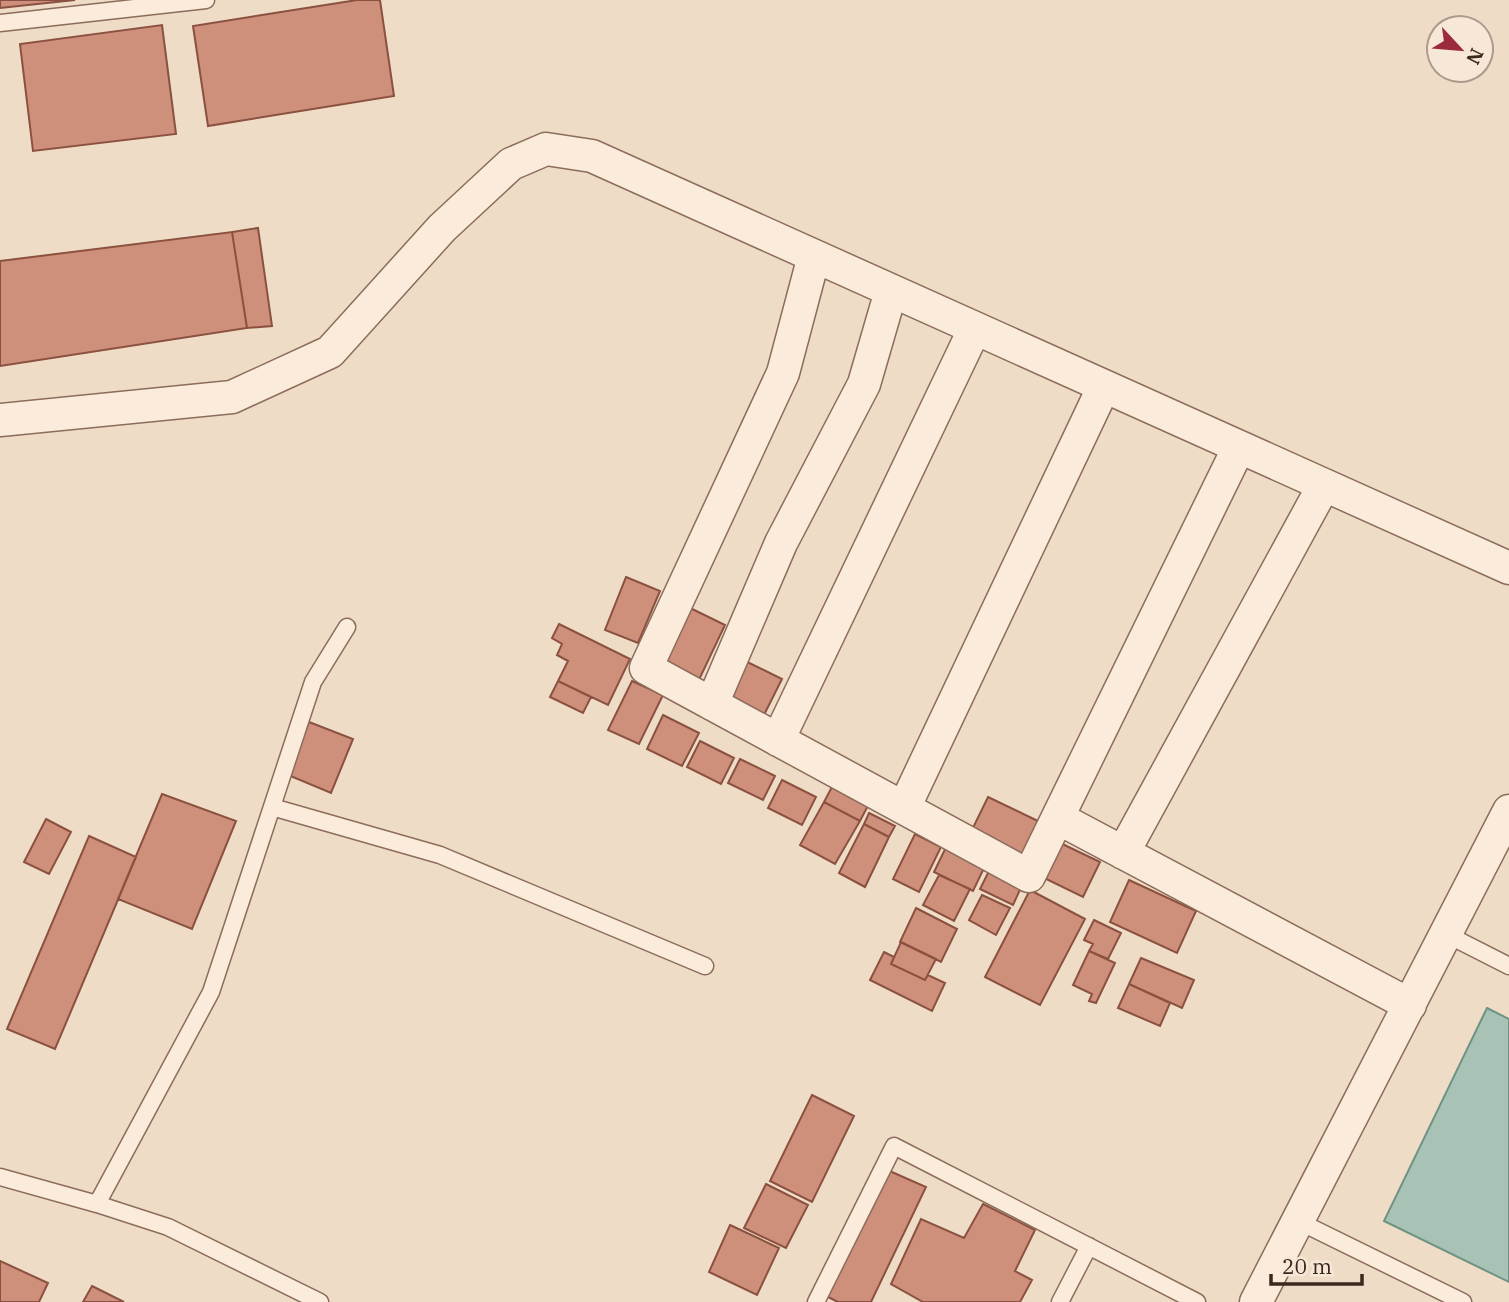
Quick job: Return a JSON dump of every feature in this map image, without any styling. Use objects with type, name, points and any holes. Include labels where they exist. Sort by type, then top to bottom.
[{"type":"street","points":[[0,420],[232,397],[330,352],[442,228],[511,164],[546,149],[592,156],[1509,568]]},
{"type":"street","points":[[814,256],[783,373],[646,668],[1029,876],[1239,447]]},
{"type":"street","points":[[712,704],[781,544],[864,384],[891,290]]},
{"type":"street","points":[[778,740],[975,328]]},
{"type":"street","points":[[904,808],[1104,386]]},
{"type":"street","points":[[1123,853],[1324,485]]},
{"type":"street","points":[[1256,1302],[1509,811]]},
{"type":"street","points":[[1058,818],[1410,1005]]},
{"type":"lane","points":[[0,23],[206,0]]},
{"type":"lane","points":[[97,1204],[211,992],[313,682],[347,627]]},
{"type":"lane","points":[[272,807],[440,855],[705,965]]},
{"type":"lane","points":[[1446,934],[1509,966]]},
{"type":"lane","points":[[816,1302],[894,1146],[1197,1302]]},
{"type":"lane","points":[[0,1177],[168,1227],[320,1302]]},
{"type":"lane","points":[[1298,1221],[1463,1302]]},
{"type":"lane","points":[[1060,1302],[1089,1246]]},
{"type":"shaded area","points":[[1487,1008],[1509,1019],[1509,1282],[1384,1221]]},
{"type":"building","points":[[0,0],[75,0],[0,8]]},
{"type":"building","points":[[357,0],[380,0],[394,96],[208,126],[193,26]]},
{"type":"building","points":[[162,25],[176,134],[33,151],[20,44]]},
{"type":"building","points":[[258,228],[272,326],[247,328],[232,232]]},
{"type":"building","points":[[232,232],[247,328],[0,366],[0,261]]},
{"type":"building","points":[[626,577],[660,591],[638,643],[605,630]]},
{"type":"building","points":[[686,606],[725,625],[697,684],[657,664]]},
{"type":"building","points":[[559,624],[630,659],[608,705],[558,681],[568,661],[557,655],[562,644],[552,638]]},
{"type":"building","points":[[739,658],[782,679],[763,717],[721,697]]},
{"type":"building","points":[[558,681],[591,697],[583,713],[550,697]]},
{"type":"building","points":[[632,681],[663,695],[639,744],[608,730]]},
{"type":"building","points":[[663,715],[699,733],[682,766],[647,749]]},
{"type":"building","points":[[309,722],[353,739],[331,793],[288,775]]},
{"type":"building","points":[[700,741],[734,758],[721,784],[687,767]]},
{"type":"building","points":[[740,759],[775,776],[763,800],[728,783]]},
{"type":"building","points":[[782,780],[816,797],[802,825],[768,808]]},
{"type":"building","points":[[835,781],[871,800],[860,821],[824,802]]},
{"type":"building","points":[[162,794],[236,821],[192,929],[118,899]]},
{"type":"building","points":[[988,797],[1040,822],[1018,866],[967,840]]},
{"type":"building","points":[[824,802],[860,821],[835,864],[800,845]]},
{"type":"building","points":[[869,813],[895,826],[889,837],[864,824]]},
{"type":"building","points":[[46,819],[71,832],[49,874],[24,862]]},
{"type":"building","points":[[864,824],[889,837],[865,887],[839,873]]},
{"type":"building","points":[[915,834],[941,847],[919,892],[893,879]]},
{"type":"building","points":[[89,836],[136,857],[55,1049],[7,1029]]},
{"type":"building","points":[[1054,840],[1100,862],[1083,897],[1038,875]]},
{"type":"building","points":[[947,845],[986,864],[973,891],[934,872]]},
{"type":"building","points":[[992,865],[1024,881],[1013,905],[980,889]]},
{"type":"building","points":[[939,875],[970,889],[954,921],[923,905]]},
{"type":"building","points":[[1129,880],[1196,911],[1177,953],[1110,922]]},
{"type":"building","points":[[1030,890],[1085,919],[1040,1005],[985,977]]},
{"type":"building","points":[[982,895],[1010,908],[996,935],[969,920]]},
{"type":"building","points":[[916,908],[957,929],[941,962],[900,942]]},
{"type":"building","points":[[1094,920],[1121,933],[1108,959],[1089,951],[1093,944],[1084,940]]},
{"type":"building","points":[[901,942],[936,959],[925,980],[891,964]]},
{"type":"building","points":[[1089,951],[1115,963],[1096,1003],[1089,1001],[1092,994],[1073,985]]},
{"type":"building","points":[[884,952],[894,957],[891,964],[925,980],[928,975],[945,983],[932,1011],[870,980]]},
{"type":"building","points":[[1141,958],[1194,980],[1182,1008],[1129,984]]},
{"type":"building","points":[[1129,984],[1170,1003],[1160,1026],[1118,1008]]},
{"type":"building","points":[[812,1095],[854,1116],[812,1202],[770,1181]]},
{"type":"building","points":[[885,1169],[926,1187],[871,1302],[838,1302],[826,1296]]},
{"type":"building","points":[[766,1184],[808,1205],[786,1248],[744,1228]]},
{"type":"building","points":[[983,1204],[1035,1230],[1015,1271],[1032,1280],[1020,1302],[923,1302],[891,1284],[921,1219],[964,1238]]},
{"type":"building","points":[[730,1225],[779,1248],[757,1295],[709,1272]]},
{"type":"building","points":[[0,1261],[48,1283],[39,1302],[0,1302]]},
{"type":"building","points":[[92,1286],[124,1302],[83,1302]]}]
